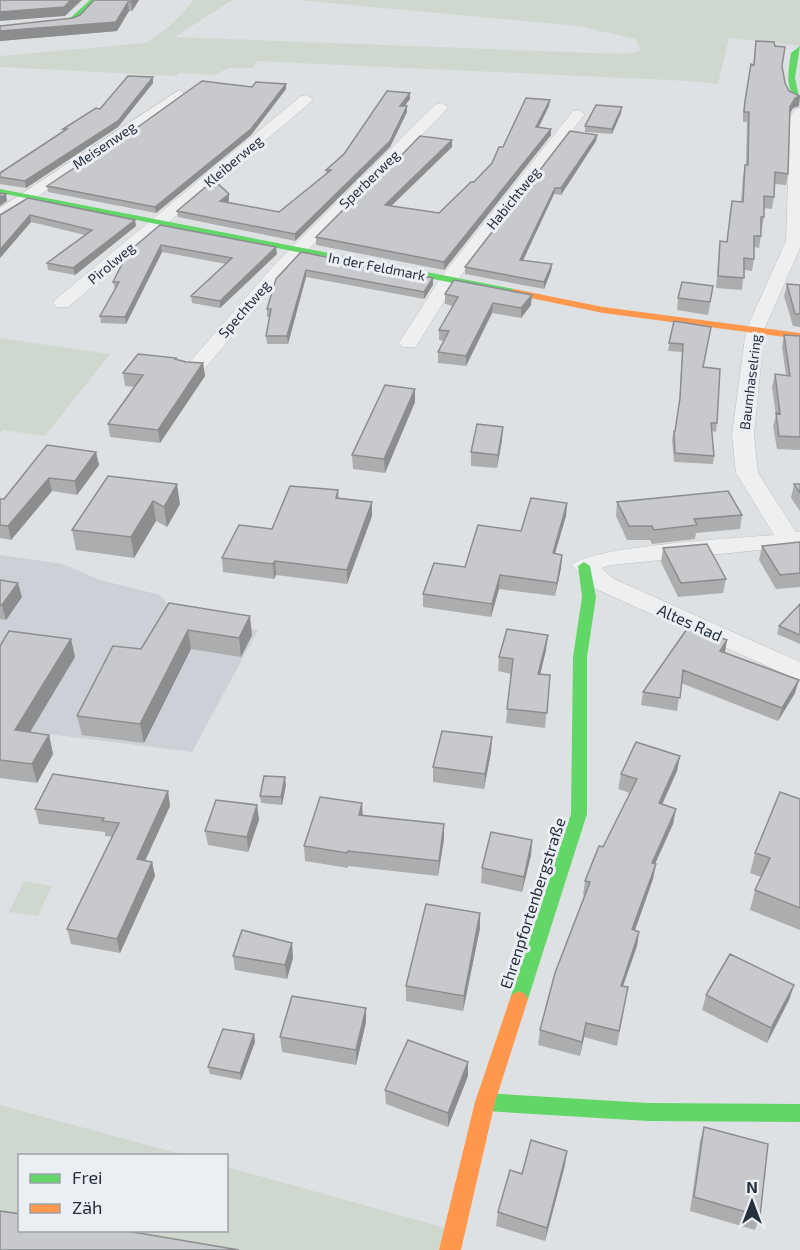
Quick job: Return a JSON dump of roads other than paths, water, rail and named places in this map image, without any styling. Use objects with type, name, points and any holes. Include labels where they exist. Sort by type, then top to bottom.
[{"type":"street","points":[[0,28],[69,22],[93,0]]},
{"type":"street","points":[[799,48],[794,53],[792,89],[794,95],[800,99]]},
{"type":"street","name":"Meisenweg","points":[[0,215],[179,94]]},
{"type":"street","name":"Kleiberweg","points":[[159,222],[306,99]]},
{"type":"street","name":"Sperberweg","points":[[296,250],[441,107]]},
{"type":"street","name":"Baumhaselring","points":[[795,539],[747,474],[742,435],[755,330],[794,241],[797,117],[800,112]]},
{"type":"street","name":"Habichtweg","points":[[409,343],[447,280],[532,176],[578,114]]},
{"type":"street","name":"In der Feldmark","points":[[0,191],[626,314],[800,336]]},
{"type":"street","name":"Pirolweg","points":[[62,303],[159,222]]},
{"type":"street","name":"Spechtweg","points":[[194,369],[232,321],[296,250]]},
{"type":"street","points":[[584,566],[608,558],[795,539]]},
{"type":"street","name":"Altes Rad","points":[[584,566],[605,584],[800,672]]},
{"type":"street","name":"Ehrenpfortenbergstraße","points":[[450,1250],[485,1102],[579,814],[580,657],[589,597],[584,566]]},
{"type":"street","points":[[485,1102],[648,1112],[800,1113]]}]
